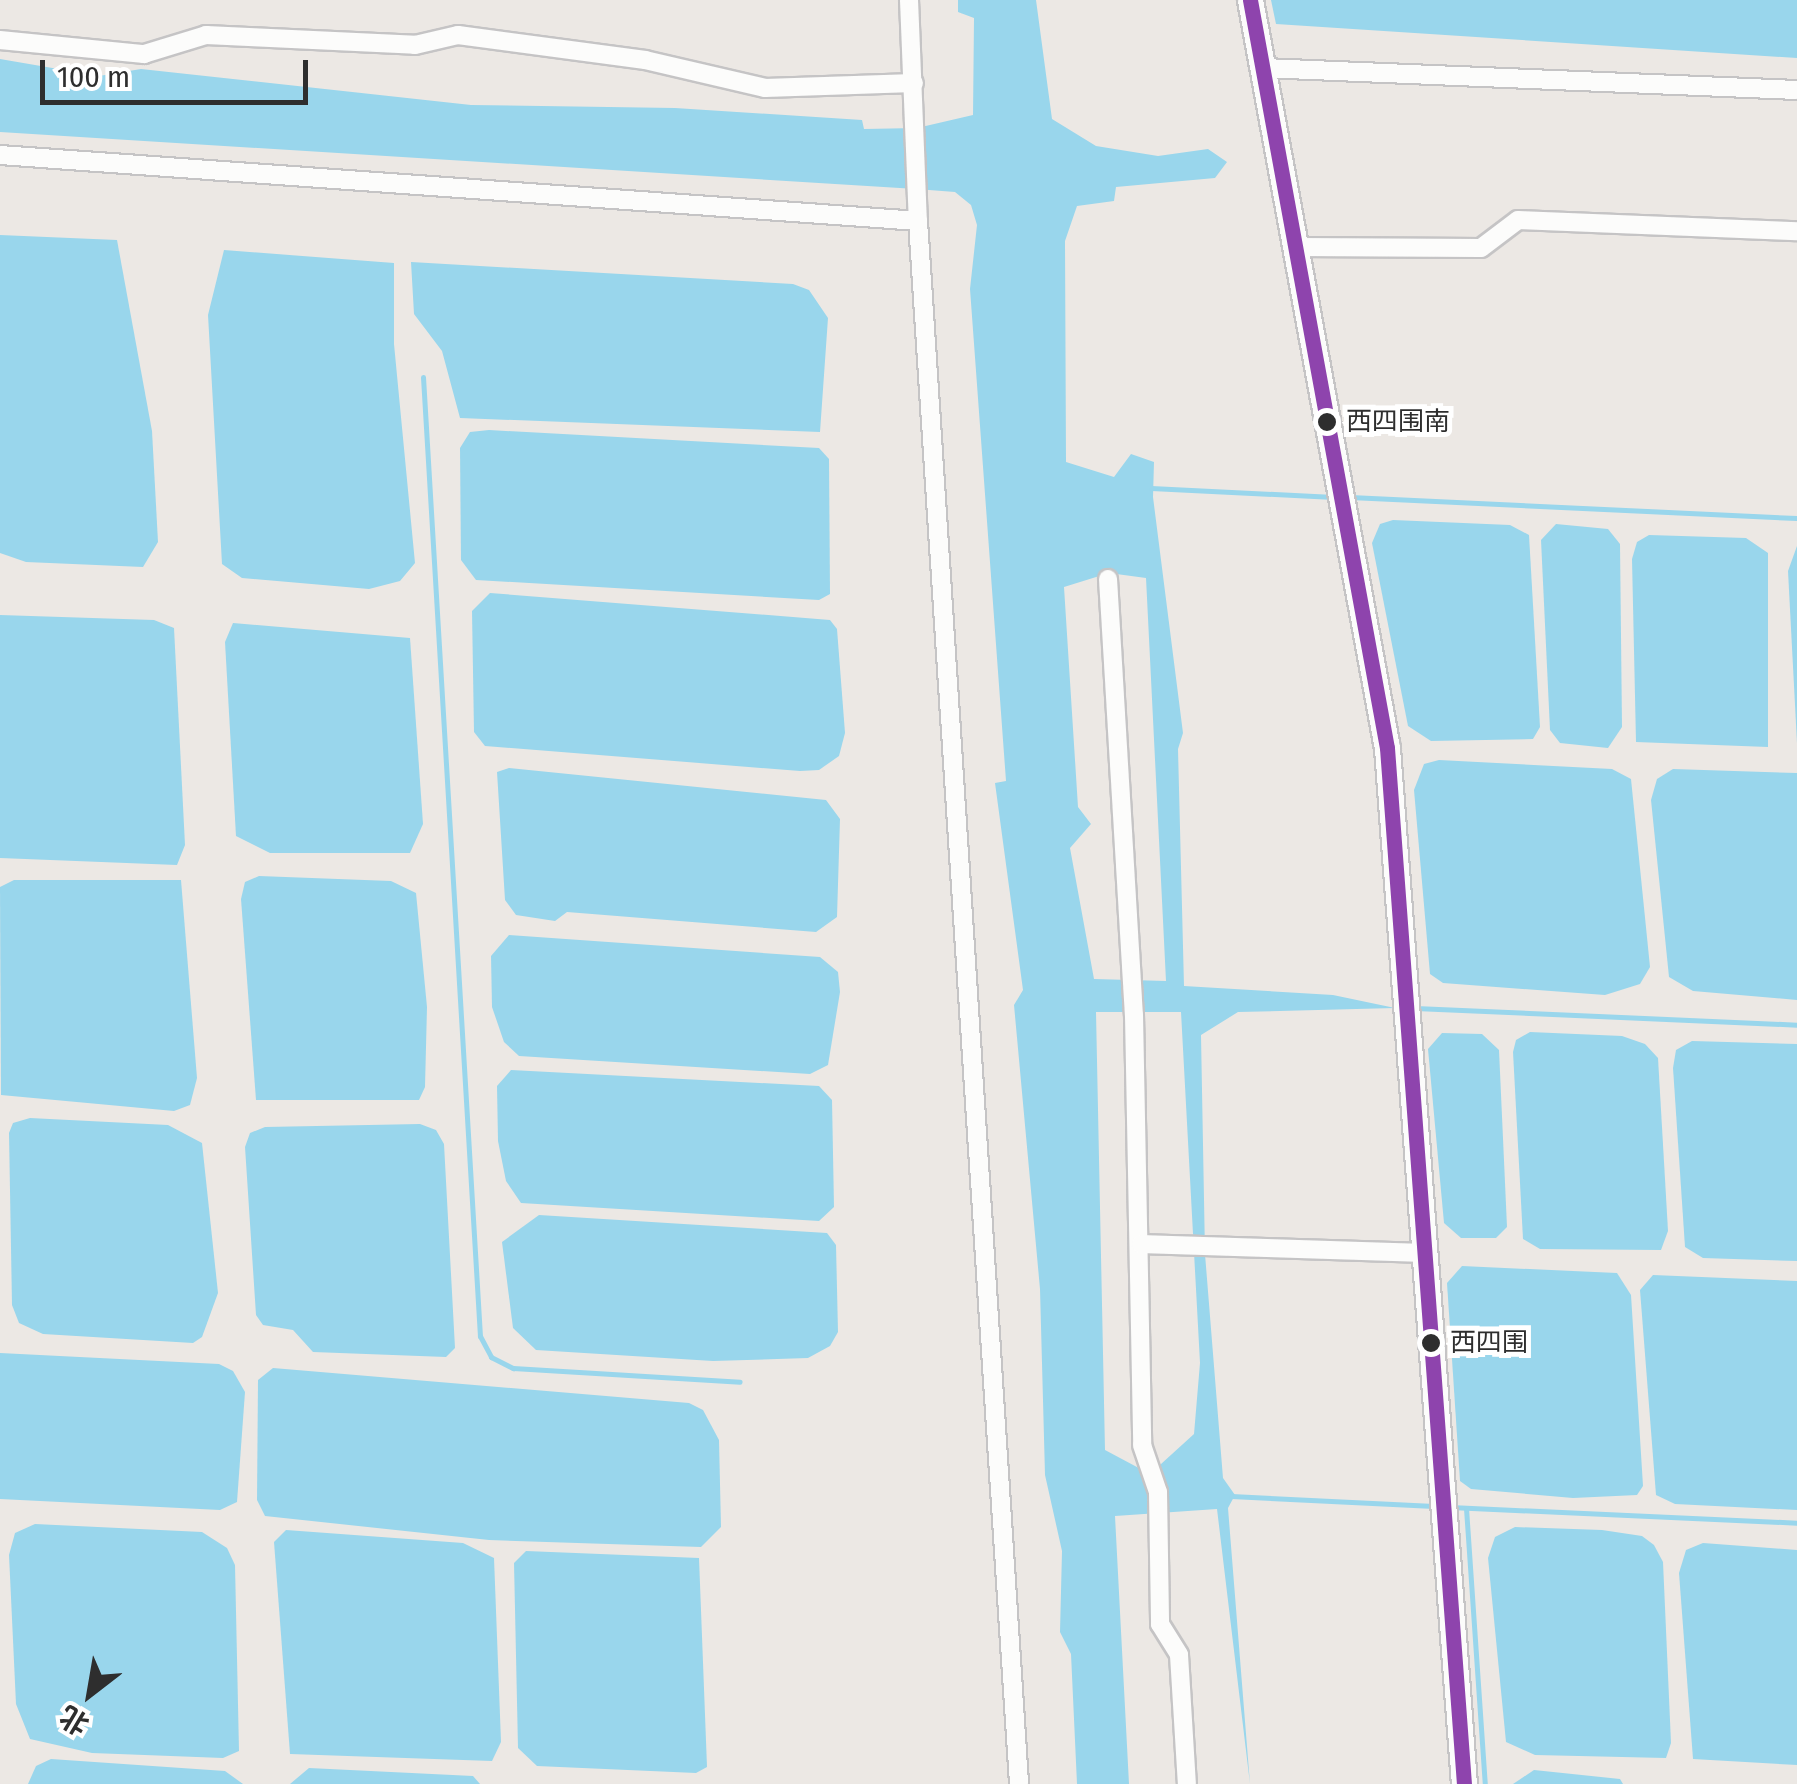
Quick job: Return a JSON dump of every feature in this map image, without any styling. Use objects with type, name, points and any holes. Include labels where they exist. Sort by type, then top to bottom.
[{"type":"street","points":[[909,0],[918,220],[1019,1784]]},
{"type":"street","points":[[1250,0],[1387,748],[1464,1784]]},
{"type":"street","points":[[0,40],[144,54],[206,35],[415,45],[458,35],[645,60],[765,88],[914,83]]},
{"type":"street","points":[[1263,68],[1797,90]]},
{"type":"street","points":[[0,155],[918,220]]},
{"type":"street","points":[[1296,247],[1482,248],[1518,220],[1797,231]]},
{"type":"street","points":[[1108,579],[1134,1015],[1142,1445],[1158,1492],[1160,1624],[1179,1655],[1187,1784]]},
{"type":"street","points":[[1141,1244],[1424,1253]]},
{"type":"water","points":[[958,0],[1036,0],[1052,119],[1096,146],[1158,156],[1208,149],[1227,162],[1215,178],[1116,187],[1114,201],[1077,206],[1065,241],[1066,462],[1114,477],[1131,454],[1154,462],[1153,497],[1183,733],[1178,749],[1184,986],[1333,995],[1395,1008],[1238,1012],[1201,1035],[1205,1254],[1223,1478],[1235,1495],[1228,1508],[1250,1784],[1217,1509],[1115,1516],[1129,1784],[1077,1784],[1071,1654],[1060,1632],[1062,1551],[1045,1475],[1040,1289],[1014,1005],[1023,990],[995,783],[1006,781],[970,289],[977,225],[971,205],[955,192],[916,189],[0,132],[0,59],[99,76],[141,69],[471,105],[675,108],[862,120],[864,129],[917,128],[973,115],[974,18],[958,12]],"holes":[[[1109,573],[1146,578],[1166,981],[1094,979],[1070,848],[1091,824],[1078,807],[1064,587]],[[1096,1012],[1181,1012],[1200,1363],[1194,1434],[1150,1474],[1105,1450]]]},
{"type":"water","points":[[1271,0],[1797,0],[1797,58],[1276,24]]},
{"type":"water","points":[[0,235],[117,240],[152,431],[158,542],[143,567],[26,562],[0,553]]},
{"type":"water","points":[[224,250],[394,263],[394,344],[415,563],[400,581],[369,589],[242,578],[222,564],[208,315]]},
{"type":"water","points":[[411,262],[793,284],[809,290],[828,318],[820,432],[460,418],[442,351],[414,314]]},
{"type":"water","points":[[470,432],[819,448],[829,459],[830,594],[819,600],[476,580],[461,560],[460,448]]},
{"type":"water","points":[[1393,520],[1510,525],[1529,535],[1540,727],[1533,739],[1431,741],[1408,726],[1372,543],[1380,524]]},
{"type":"water","points":[[1556,524],[1608,529],[1620,544],[1622,727],[1608,748],[1560,743],[1550,730],[1541,540]]},
{"type":"water","points":[[1649,535],[1746,538],[1768,553],[1768,747],[1636,742],[1632,559],[1637,542]]},
{"type":"water","points":[[1797,546],[1797,743],[1788,571]]},
{"type":"water","points":[[490,593],[830,620],[837,629],[845,733],[839,756],[819,770],[800,771],[485,746],[474,732],[472,611]]},
{"type":"water","points":[[0,615],[154,620],[174,628],[185,845],[177,865],[0,858]]},
{"type":"water","points":[[233,623],[410,638],[423,824],[410,853],[270,853],[236,836],[225,642]]},
{"type":"water","points":[[1439,760],[1612,769],[1631,779],[1650,967],[1640,984],[1605,995],[1443,983],[1430,974],[1414,790],[1424,764]]},
{"type":"water","points":[[509,768],[826,800],[840,819],[837,917],[816,932],[567,912],[555,921],[516,915],[505,900],[497,772]]},
{"type":"water","points":[[1673,769],[1797,773],[1797,1000],[1693,991],[1669,977],[1651,800],[1657,779]]},
{"type":"water","points":[[259,876],[391,881],[416,893],[427,1007],[425,1087],[419,1100],[256,1100],[241,899],[245,882]]},
{"type":"water","points":[[14,880],[181,880],[197,1078],[190,1105],[174,1111],[1,1095],[0,887]]},
{"type":"water","points":[[509,935],[820,957],[838,972],[840,992],[828,1065],[810,1074],[519,1056],[504,1042],[492,1007],[491,956]]},
{"type":"water","points":[[1530,1032],[1622,1036],[1645,1044],[1658,1058],[1668,1231],[1661,1250],[1540,1249],[1523,1239],[1513,1052],[1516,1040]]},
{"type":"water","points":[[1442,1033],[1482,1034],[1499,1050],[1507,1227],[1496,1238],[1461,1238],[1444,1223],[1428,1049]]},
{"type":"water","points":[[1692,1041],[1797,1044],[1797,1261],[1703,1258],[1685,1247],[1673,1068],[1676,1050]]},
{"type":"water","points":[[511,1070],[819,1086],[832,1100],[834,1207],[819,1221],[521,1203],[506,1181],[498,1141],[497,1086]]},
{"type":"water","points":[[30,1118],[168,1125],[202,1143],[218,1293],[202,1337],[193,1343],[43,1334],[19,1323],[12,1305],[9,1133],[13,1123]]},
{"type":"water","points":[[420,1124],[436,1130],[444,1144],[455,1348],[446,1357],[313,1352],[293,1330],[263,1325],[256,1315],[245,1147],[250,1133],[265,1127]]},
{"type":"water","points":[[539,1215],[827,1233],[836,1245],[838,1332],[830,1346],[808,1358],[713,1361],[536,1350],[513,1328],[502,1242]]},
{"type":"water","points":[[1462,1266],[1617,1273],[1631,1295],[1643,1486],[1637,1495],[1573,1498],[1471,1489],[1460,1481],[1447,1283]]},
{"type":"water","points":[[1653,1275],[1797,1281],[1797,1510],[1675,1504],[1656,1495],[1640,1290]]},
{"type":"water","points":[[0,1353],[219,1364],[233,1371],[245,1392],[237,1502],[220,1510],[0,1499]]},
{"type":"water","points":[[273,1368],[689,1403],[703,1410],[719,1440],[721,1527],[701,1547],[489,1540],[265,1516],[257,1500],[258,1380]]},
{"type":"water","points":[[35,1524],[202,1532],[227,1548],[235,1565],[239,1751],[223,1758],[92,1753],[30,1739],[16,1704],[9,1555],[15,1533]]},
{"type":"water","points":[[1515,1527],[1602,1530],[1642,1536],[1654,1545],[1663,1562],[1671,1743],[1666,1758],[1535,1755],[1506,1742],[1488,1558],[1495,1537]]},
{"type":"water","points":[[286,1530],[463,1543],[494,1558],[501,1742],[492,1761],[290,1754],[274,1542]]},
{"type":"water","points":[[1703,1543],[1797,1550],[1797,1765],[1693,1759],[1679,1573],[1686,1550]]},
{"type":"water","points":[[526,1551],[699,1558],[707,1767],[696,1773],[537,1766],[518,1748],[514,1563]]},
{"type":"water","points":[[51,1759],[225,1771],[243,1784],[28,1784],[36,1766]]},
{"type":"water","points":[[309,1768],[473,1776],[480,1784],[290,1784]]},
{"type":"water","points":[[1534,1770],[1620,1779],[1623,1784],[1513,1784]]},
{"type":"waterway","points":[[423,377],[480,1336],[491,1357],[513,1368],[740,1382]]},
{"type":"waterway","points":[[1151,488],[1334,497]]},
{"type":"waterway","points":[[1350,497],[1797,518]]},
{"type":"waterway","points":[[1415,1008],[1797,1025]]},
{"type":"waterway","points":[[1231,1496],[1434,1506]]},
{"type":"waterway","points":[[1450,1507],[1797,1523]]},
{"type":"waterway","points":[[1466,1508],[1485,1784]]},
{"type":"transit line","points":[[1250,0],[1387,748],[1464,1784]]},
{"type":"place","name":"西四围南","points":[[1327,422]]},
{"type":"place","name":"西四围","points":[[1431,1343]]}]
